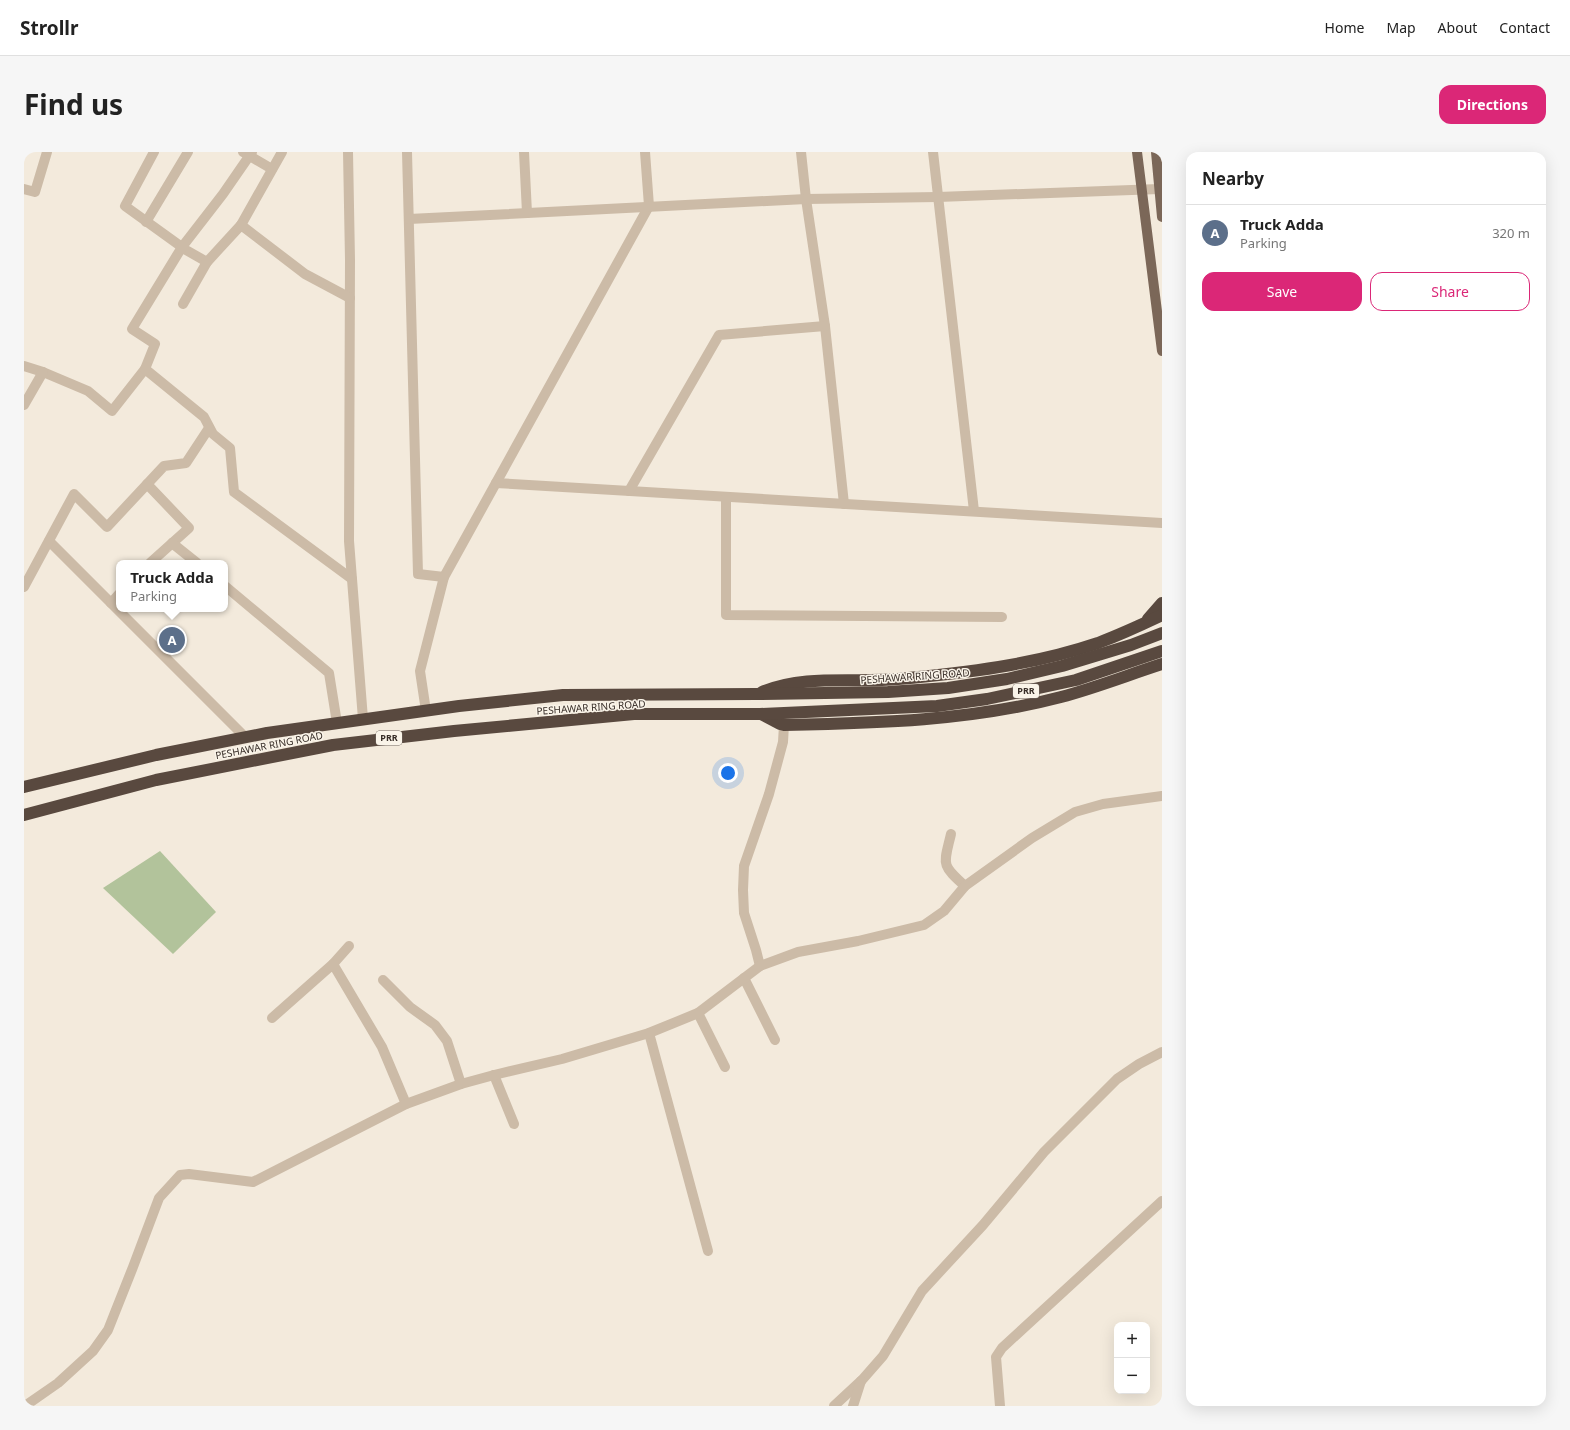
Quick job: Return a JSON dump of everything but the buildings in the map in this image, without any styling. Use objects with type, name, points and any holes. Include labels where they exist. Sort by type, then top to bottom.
[{"type":"highway","points":[[1142,624],[1162,603]]},
{"type":"highway","points":[[756,694],[782,684],[823,680],[891,679],[994,668],[1051,656],[1091,645],[1162,616]]},
{"type":"highway","name":"PESHAWAR RING ROAD","points":[[24,787],[156,755],[245,737],[426,711],[563,695],[888,692],[948,688],[1007,679],[1062,666],[1124,647],[1162,633]]},
{"type":"highway","name":"PESHAWAR RING ROAD","points":[[24,814],[156,780],[333,745],[454,730],[634,714],[760,714],[937,706],[988,699],[1076,680],[1162,651]]},
{"type":"highway","points":[[760,714],[784,725],[885,723],[944,718],[1003,710],[1061,697],[1162,664]]},
{"type":"highway","points":[[1122,678],[1162,673]]},
{"type":"main road","points":[[1137,152],[1162,351]]},
{"type":"main road","points":[[1156,152],[1162,216]]},
{"type":"street","points":[[24,189],[35,192],[46,152]]},
{"type":"street","points":[[154,152],[125,206],[182,247],[207,262]]},
{"type":"street","points":[[146,222],[188,152]]},
{"type":"street","points":[[183,304],[207,262],[241,224],[282,152]]},
{"type":"street","points":[[348,152],[350,298],[350,542],[363,720]]},
{"type":"street","points":[[407,152],[418,574],[444,577]]},
{"type":"street","points":[[524,152],[527,213]]},
{"type":"street","points":[[426,711],[420,671],[444,577],[649,206],[645,152]]},
{"type":"street","points":[[800,152],[825,326],[844,504]]},
{"type":"street","points":[[934,152],[974,511]]},
{"type":"street","points":[[24,366],[88,391],[112,411],[144,369],[155,344],[132,329],[182,247],[248,153],[272,168]]},
{"type":"street","points":[[409,219],[649,206],[806,200],[938,198],[1159,189]]},
{"type":"street","points":[[241,224],[305,274],[350,298]]},
{"type":"street","points":[[630,491],[720,335],[825,326]]},
{"type":"street","points":[[144,369],[204,418],[213,434],[230,448],[234,492],[352,579]]},
{"type":"street","points":[[24,405],[42,372]]},
{"type":"street","points":[[24,587],[74,494],[107,528],[164,466],[186,463],[209,428]]},
{"type":"street","points":[[496,483],[1162,522]]},
{"type":"street","points":[[147,484],[189,528],[153,560]]},
{"type":"street","points":[[726,497],[726,615],[1002,617]]},
{"type":"street","points":[[49,541],[116,608]]},
{"type":"street","points":[[172,543],[193,560]]},
{"type":"street","points":[[228,589],[329,673],[337,723]]},
{"type":"street","points":[[111,603],[116,597]]},
{"type":"street","points":[[120,612],[245,737]]},
{"type":"street","points":[[760,966],[744,914],[744,866],[769,794],[783,742],[784,725]]},
{"type":"street","points":[[25,1406],[64,1378],[93,1351],[108,1330],[159,1198],[180,1175],[189,1174],[253,1182],[406,1104],[461,1084],[562,1059],[649,1033],[698,1013],[760,966],[798,952],[858,941],[924,924],[944,911],[964,886],[1032,838],[1074,812],[1103,804],[1162,796]]},
{"type":"street","points":[[951,834],[944,858],[946,865],[952,874],[964,886]]},
{"type":"street","points":[[272,1018],[333,964],[349,946]]},
{"type":"street","points":[[333,964],[382,1046],[406,1104]]},
{"type":"street","points":[[744,978],[776,1040]]},
{"type":"street","points":[[384,980],[410,1006],[435,1025],[446,1041],[455,1062],[461,1084]]},
{"type":"street","points":[[698,1013],[725,1067]]},
{"type":"street","points":[[649,1033],[708,1251]]},
{"type":"street","points":[[834,1406],[862,1380],[883,1356],[922,1291],[983,1225],[1044,1152],[1117,1079],[1139,1064],[1162,1052]]},
{"type":"street","points":[[494,1075],[514,1124]]},
{"type":"street","points":[[1000,1406],[996,1357],[1002,1348],[1162,1201]]},
{"type":"street","points":[[853,1406],[862,1380]]},
{"type":"green space","points":[[160,851],[216,912],[173,954],[103,888]]},
{"type":"place","name":"Truck Adda","points":[[172,640]]}]
